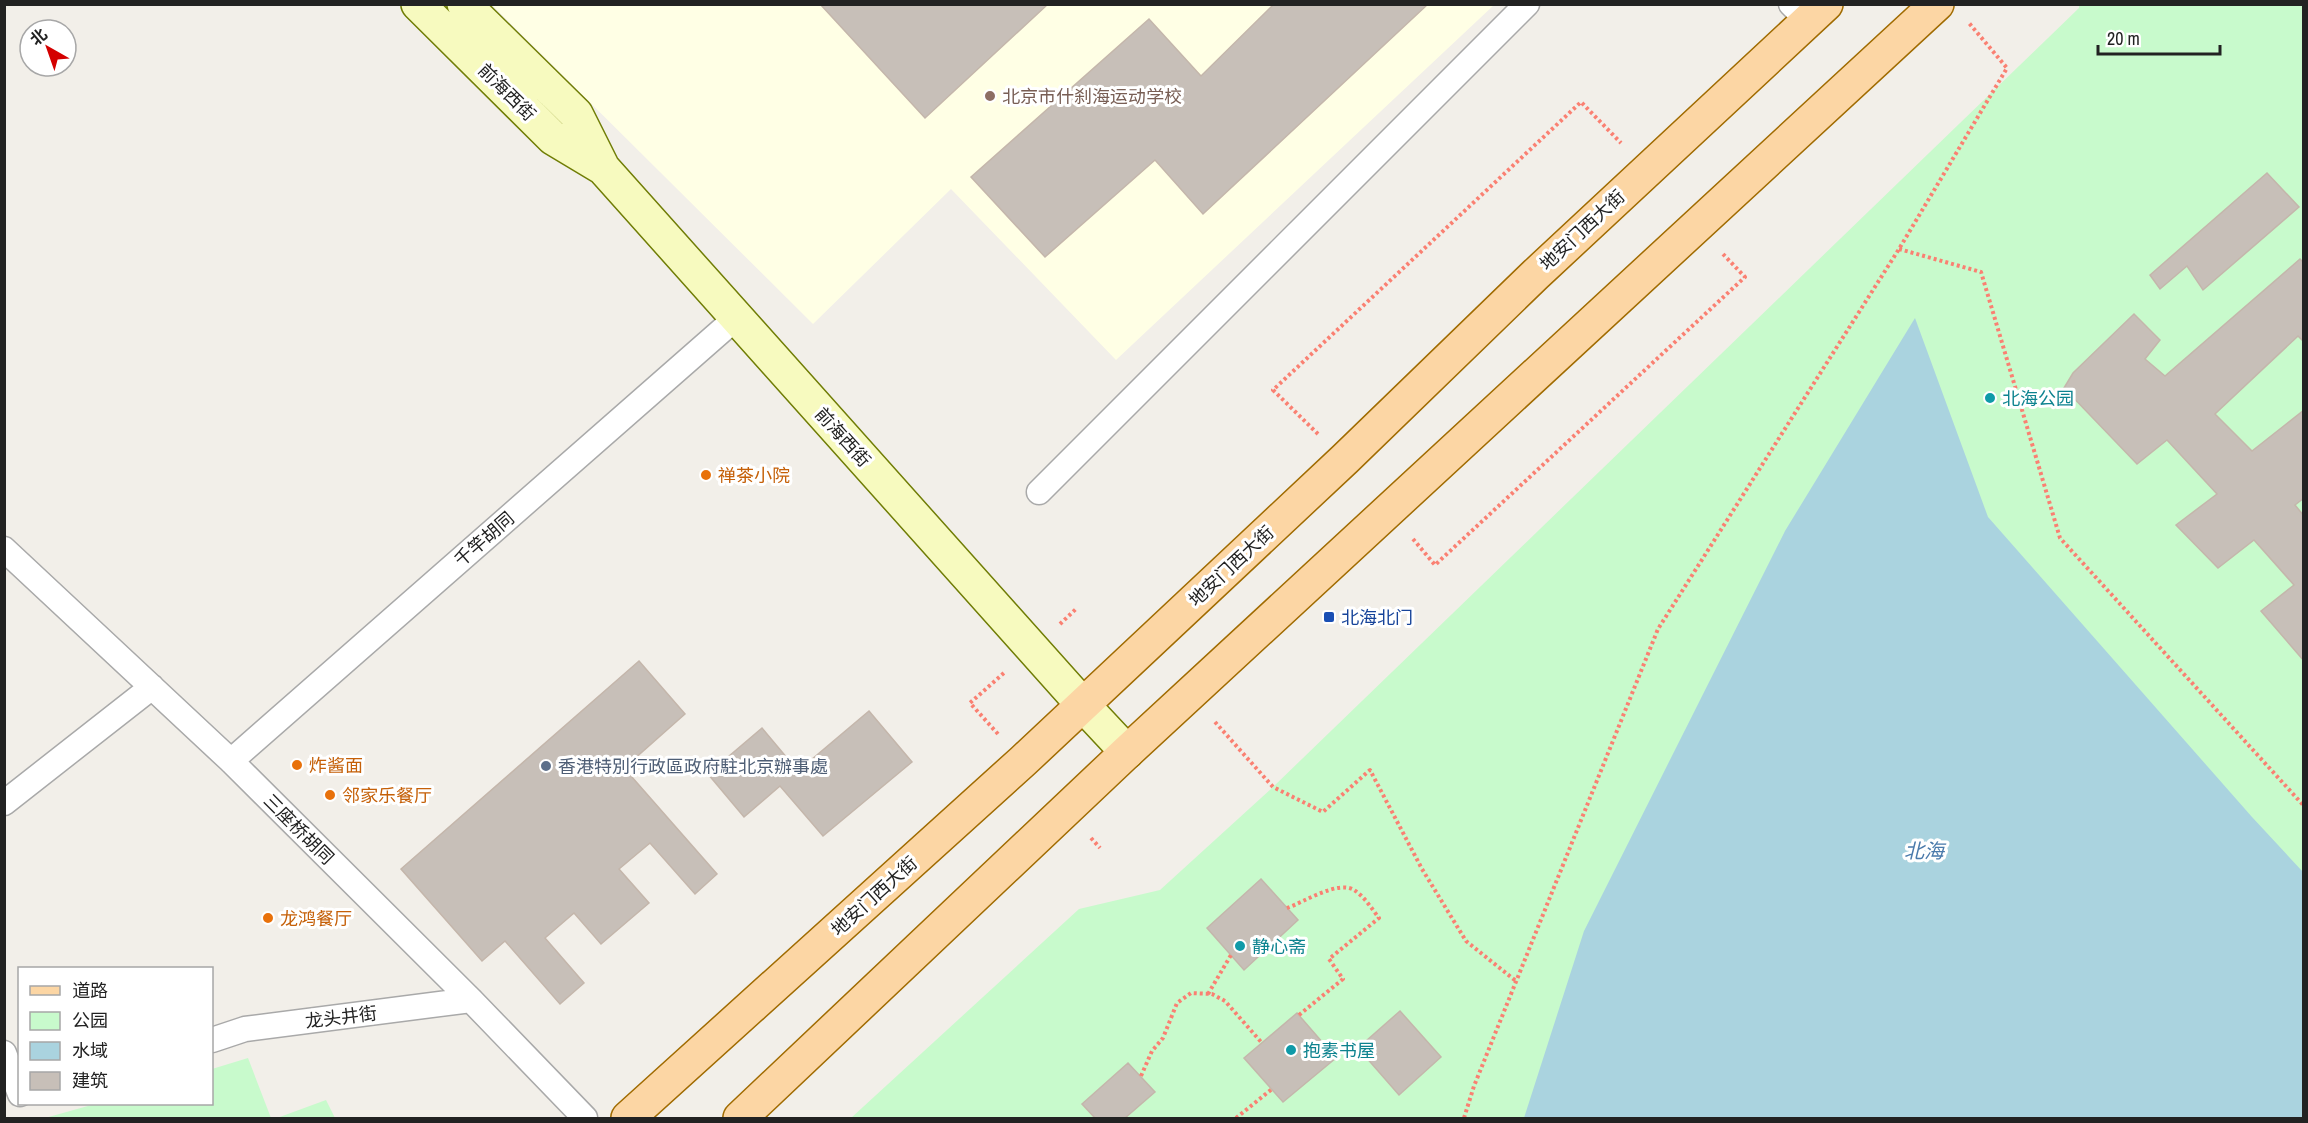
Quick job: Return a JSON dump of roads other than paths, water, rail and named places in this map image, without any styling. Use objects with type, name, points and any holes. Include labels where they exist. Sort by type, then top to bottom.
[{"type":"main road","points":[[740,1119],[1127,752],[1937,4]]},
{"type":"main road","name":"地安门西大街","points":[[628,1119],[1083,705],[1345,459],[1647,169],[1808,10]]},
{"type":"street","name":"前海西街","points":[[418,4],[553,138],[603,168]]},
{"type":"street","name":"前海西街","points":[[464,4],[576,114],[603,168],[1127,752]]},
{"type":"lane","points":[[1039,492],[1527,4]]},
{"type":"lane","name":"千竿胡同","points":[[231,761],[736,318]]},
{"type":"lane","name":"三座桥胡同","points":[[4,549],[231,761],[471,1000],[585,1119]]},
{"type":"lane","points":[[4,803],[152,687]]},
{"type":"lane","name":"龙头井街","points":[[213,1040],[245,1029],[471,1000]]},
{"type":"lane","points":[[4,1053],[18,1089]]},
{"type":"water","name":"北海","points":[[1915,318],[1988,517],[2303,872],[2303,1118],[1524,1118],[1584,931],[1785,531]]},
{"type":"place","name":"北京市什刹海运动学校","points":[[990,96]]},
{"type":"place","name":"北海公园","points":[[1990,398]]},
{"type":"place","name":"禅茶小院","points":[[706,475]]},
{"type":"place","name":"北海北门","points":[[1329,617]]},
{"type":"place","name":"炸酱面","points":[[297,765]]},
{"type":"place","name":"香港特別行政區政府駐北京辦事處","points":[[546,766]]},
{"type":"place","name":"邻家乐餐厅","points":[[330,795]]},
{"type":"place","name":"龙鸿餐厅","points":[[268,918]]},
{"type":"place","name":"静心斋","points":[[1240,946]]},
{"type":"place","name":"抱素书屋","points":[[1291,1050]]}]
